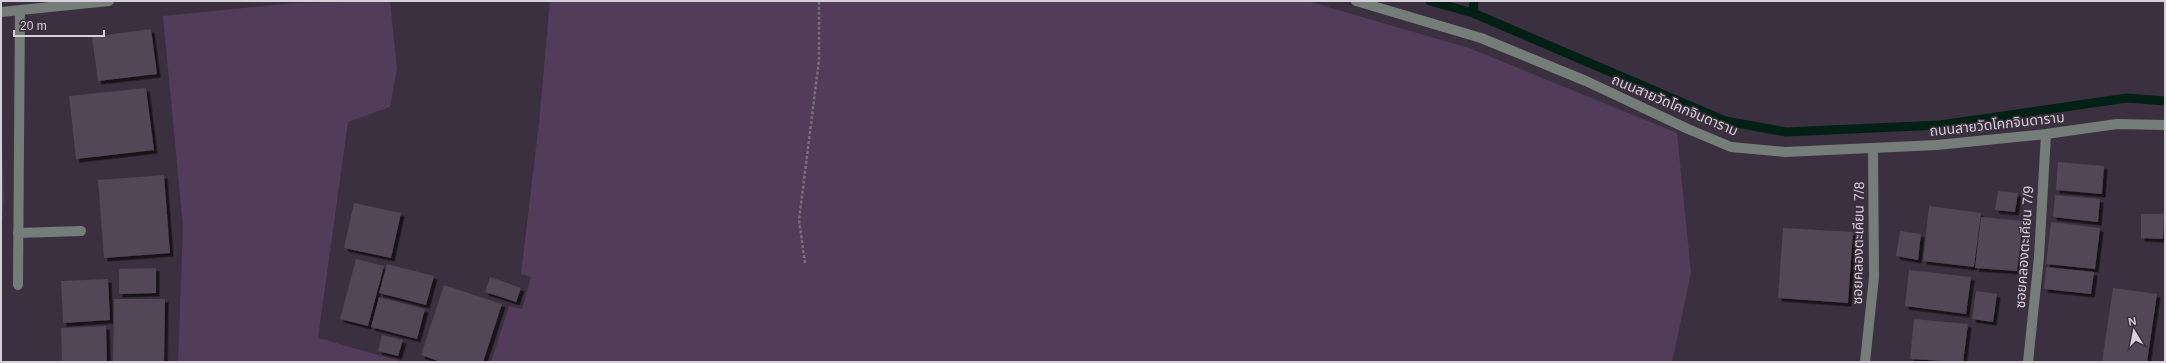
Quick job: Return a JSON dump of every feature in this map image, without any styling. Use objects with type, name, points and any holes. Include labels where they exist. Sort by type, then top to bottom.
[{"type":"street","points":[[1,12],[109,1]]},
{"type":"street","name":"ถนนสายวัดโคกจินดาราม","points":[[1356,1],[1480,38],[1586,82],[1688,129],[1732,147],[1785,152],[1937,145],[2046,134],[2117,124],[2165,124]]},
{"type":"street","points":[[18,285],[20,10]]},
{"type":"street","name":"ซอยคลองตะเคียน 7/9","points":[[2028,362],[2039,257],[2046,134]]},
{"type":"street","name":"ซอยคลองตะเคียน 7/8","points":[[1865,362],[1874,277],[1873,148]]},
{"type":"street","points":[[18,233],[81,230]]},
{"type":"path","points":[[805,262],[799,220],[819,60],[819,1]]},
{"type":"shaded area","points":[[390,1],[397,69],[390,107],[348,122],[318,338],[403,362],[178,362],[183,227],[163,16],[294,3]]},
{"type":"shaded area","points":[[550,1],[1307,1],[1469,48],[1677,133],[1691,273],[1672,362],[491,362],[509,306],[522,309],[531,277],[521,274],[539,123]]},
{"type":"shaded area","points":[[1,112],[4,197],[1,236]]},
{"type":"building","points":[[151,29],[157,74],[98,81],[92,37]]},
{"type":"building","points":[[146,88],[154,150],[76,159],[69,96]]},
{"type":"building","points":[[2058,162],[2104,166],[2102,194],[2056,190]]},
{"type":"building","points":[[164,175],[170,253],[104,258],[98,180]]},
{"type":"building","points":[[1998,191],[2018,193],[2015,212],[1995,210]]},
{"type":"building","points":[[2055,195],[2100,199],[2098,222],[2053,217]]},
{"type":"building","points":[[354,203],[401,213],[391,258],[344,248]]},
{"type":"building","points":[[1929,206],[1981,213],[1974,267],[1923,261]]},
{"type":"building","points":[[2141,214],[2164,214],[2163,239],[2141,238]]},
{"type":"building","points":[[1981,217],[2023,221],[2017,271],[1975,268]]},
{"type":"building","points":[[2051,222],[2100,228],[2095,269],[2046,264]]},
{"type":"building","points":[[1783,228],[1853,232],[1848,303],[1778,298]]},
{"type":"building","points":[[1900,231],[1921,234],[1918,260],[1896,256]]},
{"type":"building","points":[[356,259],[384,266],[368,326],[340,319]]},
{"type":"building","points":[[387,264],[434,276],[426,305],[379,293]]},
{"type":"building","points":[[2046,267],[2094,272],[2091,294],[2044,289]]},
{"type":"building","points":[[156,268],[156,293],[119,294],[119,269]]},
{"type":"building","points":[[1909,270],[1971,277],[1966,314],[1905,306]]},
{"type":"building","points":[[490,277],[521,288],[516,302],[485,292]]},
{"type":"building","points":[[108,279],[110,320],[63,323],[61,281]]},
{"type":"building","points":[[444,285],[502,304],[483,362],[441,362],[421,355]]},
{"type":"building","points":[[2113,288],[2157,294],[2147,362],[2102,362]]},
{"type":"building","points":[[1976,291],[1997,294],[1993,322],[1972,319]]},
{"type":"building","points":[[379,297],[425,309],[417,339],[371,327]]},
{"type":"building","points":[[114,299],[165,299],[164,362],[113,362]]},
{"type":"building","points":[[1914,319],[1968,324],[1963,362],[1910,359]]},
{"type":"building","points":[[106,326],[107,362],[62,362],[61,328]]},
{"type":"building","points":[[382,335],[403,340],[398,356],[378,351]]},
{"type":"waterway","points":[[1430,1],[1473,13],[1725,121],[1786,132],[1940,125],[2127,98],[2165,101]]},
{"type":"waterway","points":[[1473,13],[1474,1]]}]
